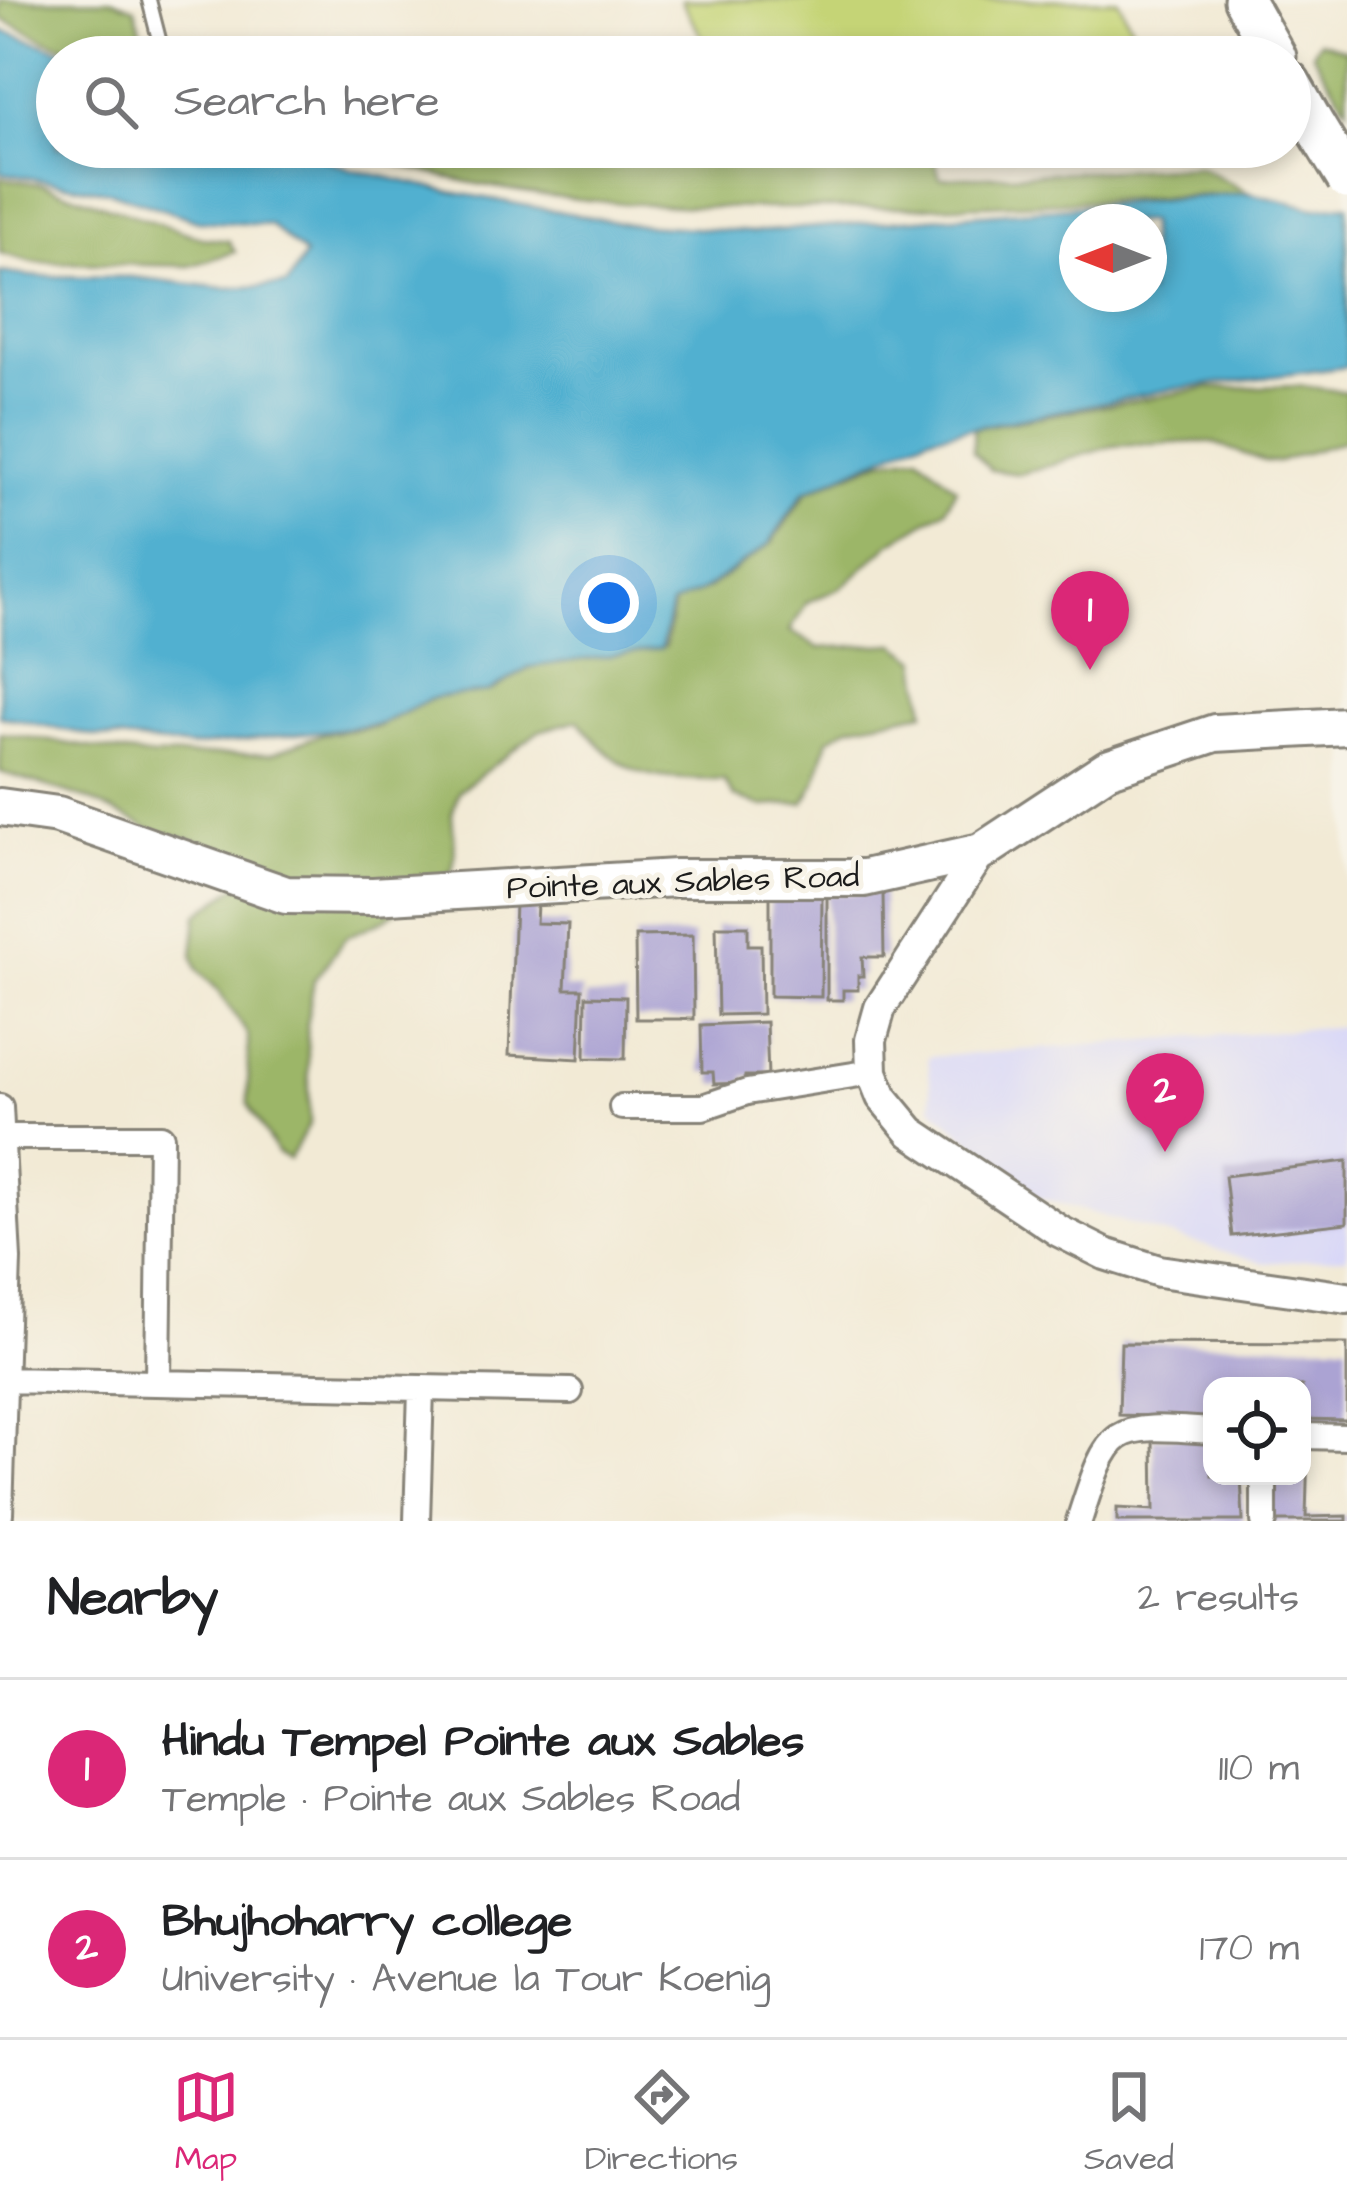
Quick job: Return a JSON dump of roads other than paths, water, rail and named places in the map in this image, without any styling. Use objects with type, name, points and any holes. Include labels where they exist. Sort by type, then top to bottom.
[{"type":"main road","points":[[1244,0],[1264,36]]},
{"type":"main road","points":[[1311,119],[1347,179]]},
{"type":"main road","name":"Pointe aux Sables Road","points":[[0,808],[58,815],[286,895],[373,896],[676,878],[864,878],[981,852],[1107,769],[1215,733],[1347,726]]},
{"type":"street","points":[[981,852],[880,1009],[872,1040],[872,1072],[882,1097],[911,1132],[1060,1231],[1106,1255],[1160,1271],[1347,1298]]},
{"type":"street","points":[[622,1107],[704,1107],[747,1092],[872,1072]]},
{"type":"street","points":[[0,1107],[8,1259],[0,1514]]},
{"type":"street","points":[[2,1137],[161,1137],[158,1382]]},
{"type":"street","points":[[3,1380],[570,1391]]},
{"type":"street","points":[[417,1521],[421,1389]]},
{"type":"street","points":[[1079,1521],[1100,1456],[1124,1432],[1139,1426],[1203,1430]]},
{"type":"street","points":[[1311,1436],[1347,1437]]},
{"type":"street","points":[[1264,1485],[1264,1521]]},
{"type":"lane","points":[[148,0],[158,36]]},
{"type":"water","points":[[0,30],[36,42],[36,168],[348,168],[629,224],[754,232],[1059,208],[1059,312],[1167,312],[1167,204],[1109,204],[1249,193],[1315,208],[1347,205],[1347,367],[1173,389],[929,436],[804,492],[768,545],[705,589],[671,605],[661,649],[530,667],[488,692],[433,698],[380,724],[191,747],[93,736],[0,716],[0,272],[132,277],[224,288],[287,285],[305,255],[270,225],[198,221],[111,192],[0,173]]},
{"type":"place","name":"Hindu Tempel Pointe aux Sables","points":[[1090,670]]},
{"type":"place","name":"Bhujhoharry college","points":[[1165,1152]]}]
